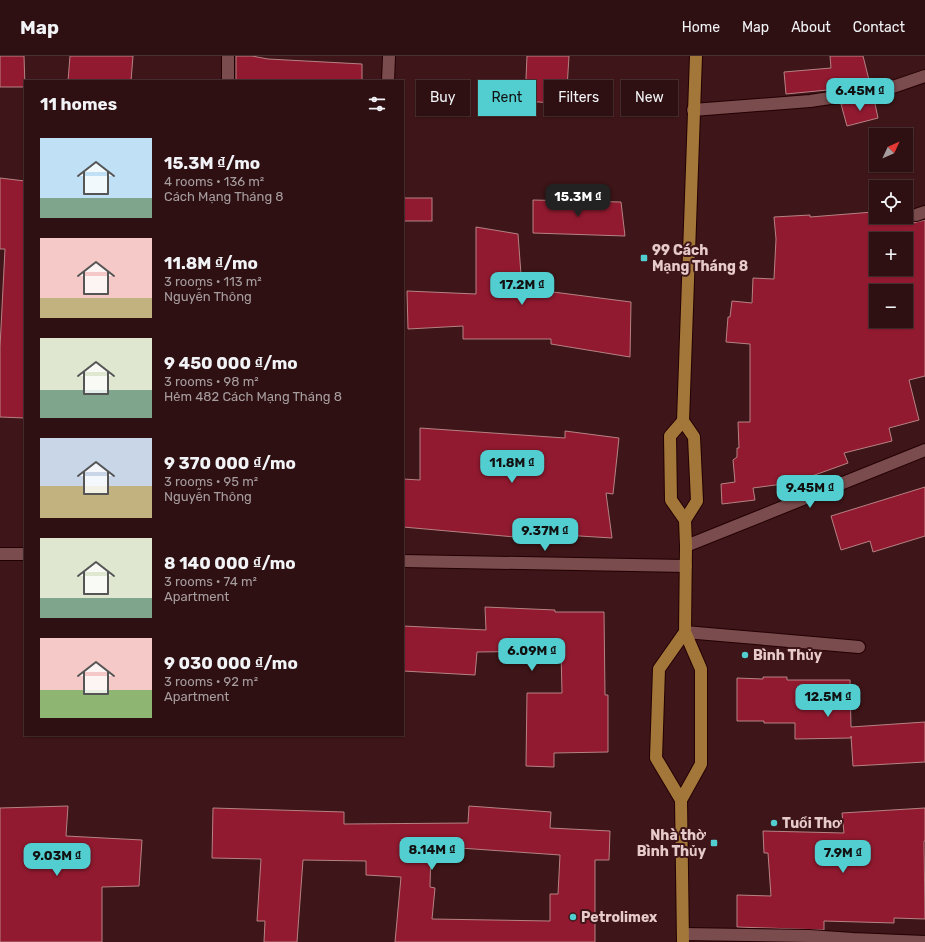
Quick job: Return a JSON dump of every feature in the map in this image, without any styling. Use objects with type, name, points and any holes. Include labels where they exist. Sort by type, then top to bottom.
[{"type":"highway","points":[[685,520],[697,502],[694,437],[683,421],[696,56]]},
{"type":"highway","points":[[683,421],[670,436],[671,500],[685,520],[685,632],[701,669],[701,764],[681,800],[683,938]]},
{"type":"highway","points":[[681,800],[656,758],[659,669],[685,632]]},
{"type":"street","points":[[228,56],[228,80]]},
{"type":"street","points":[[388,80],[389,56]]},
{"type":"street","points":[[693,110],[810,101],[884,90],[925,76]]},
{"type":"street","points":[[686,546],[925,450]]},
{"type":"street","points":[[0,554],[24,554]]},
{"type":"street","points":[[404,561],[686,566]]},
{"type":"street","points":[[685,632],[859,647]]},
{"type":"street","points":[[683,938],[809,936],[925,942]]},
{"type":"building","points":[[0,56],[24,56],[24,87],[0,87]]},
{"type":"building","points":[[70,56],[133,56],[131,80],[68,80]]},
{"type":"building","points":[[236,56],[362,64],[362,80],[236,80]]},
{"type":"building","points":[[527,56],[569,56],[568,80],[544,80],[544,102],[536,102],[536,80],[526,80]]},
{"type":"building","points":[[830,56],[863,56],[870,84],[786,94],[784,72],[831,68]]},
{"type":"building","points":[[874,99],[878,118],[847,126],[841,104]]},
{"type":"building","points":[[0,178],[24,181],[24,418],[0,417],[0,347],[5,249],[0,249]]},
{"type":"building","points":[[404,198],[432,198],[432,221],[404,221]]},
{"type":"building","points":[[533,200],[621,202],[625,236],[533,233]]},
{"type":"building","points":[[869,212],[869,224],[913,224],[925,220],[925,376],[909,380],[919,420],[889,428],[892,441],[844,453],[848,463],[812,476],[813,480],[753,488],[755,500],[722,504],[721,484],[735,482],[733,460],[737,457],[737,448],[739,448],[738,422],[750,422],[750,344],[726,342],[728,317],[730,317],[732,301],[752,303],[753,278],[774,279],[776,239],[774,217],[810,215],[810,217]]},
{"type":"building","points":[[476,227],[518,234],[522,288],[631,302],[630,357],[551,344],[551,339],[463,339],[463,326],[408,329],[407,291],[476,294]]},
{"type":"building","points":[[420,428],[565,438],[565,431],[619,438],[613,494],[606,493],[612,538],[515,532],[515,537],[404,527],[404,479],[420,480]]},
{"type":"building","points":[[925,487],[925,536],[873,552],[870,541],[841,550],[831,516]]},
{"type":"building","points":[[485,607],[555,610],[555,612],[604,612],[605,695],[608,695],[608,752],[554,753],[554,767],[526,766],[527,693],[562,693],[561,651],[477,652],[475,675],[404,671],[404,626],[486,630]]},
{"type":"building","points":[[763,677],[787,677],[787,680],[850,680],[851,727],[925,722],[925,762],[853,766],[851,736],[851,738],[795,739],[795,723],[737,721],[737,678],[763,679]]},
{"type":"building","points":[[68,806],[66,836],[142,840],[139,886],[102,887],[102,942],[0,942],[0,808]]},
{"type":"building","points":[[469,806],[551,812],[550,828],[610,831],[609,860],[595,860],[595,942],[395,942],[401,877],[366,875],[366,861],[303,860],[297,942],[264,942],[265,921],[257,921],[261,859],[212,858],[213,808],[344,812],[344,824],[468,823]],"holes":[[[431,846],[560,855],[558,894],[550,894],[550,921],[432,919],[435,888],[430,887]]]},
{"type":"building","points":[[925,808],[925,919],[894,918],[894,923],[824,921],[824,930],[737,927],[737,895],[771,896],[768,853],[764,853],[763,831],[844,833],[842,813]]},
{"type":"place","name":"99 Cách Mạng Tháng 8","points":[[644,258]]},
{"type":"place","name":"Bình Thủy","points":[[745,655]]},
{"type":"place","name":"Tuổi Thơ","points":[[774,823]]},
{"type":"place","name":"Nhà thờ Bình Thủy","points":[[714,843]]},
{"type":"place","name":"Petrolimex","points":[[573,917]]}]
